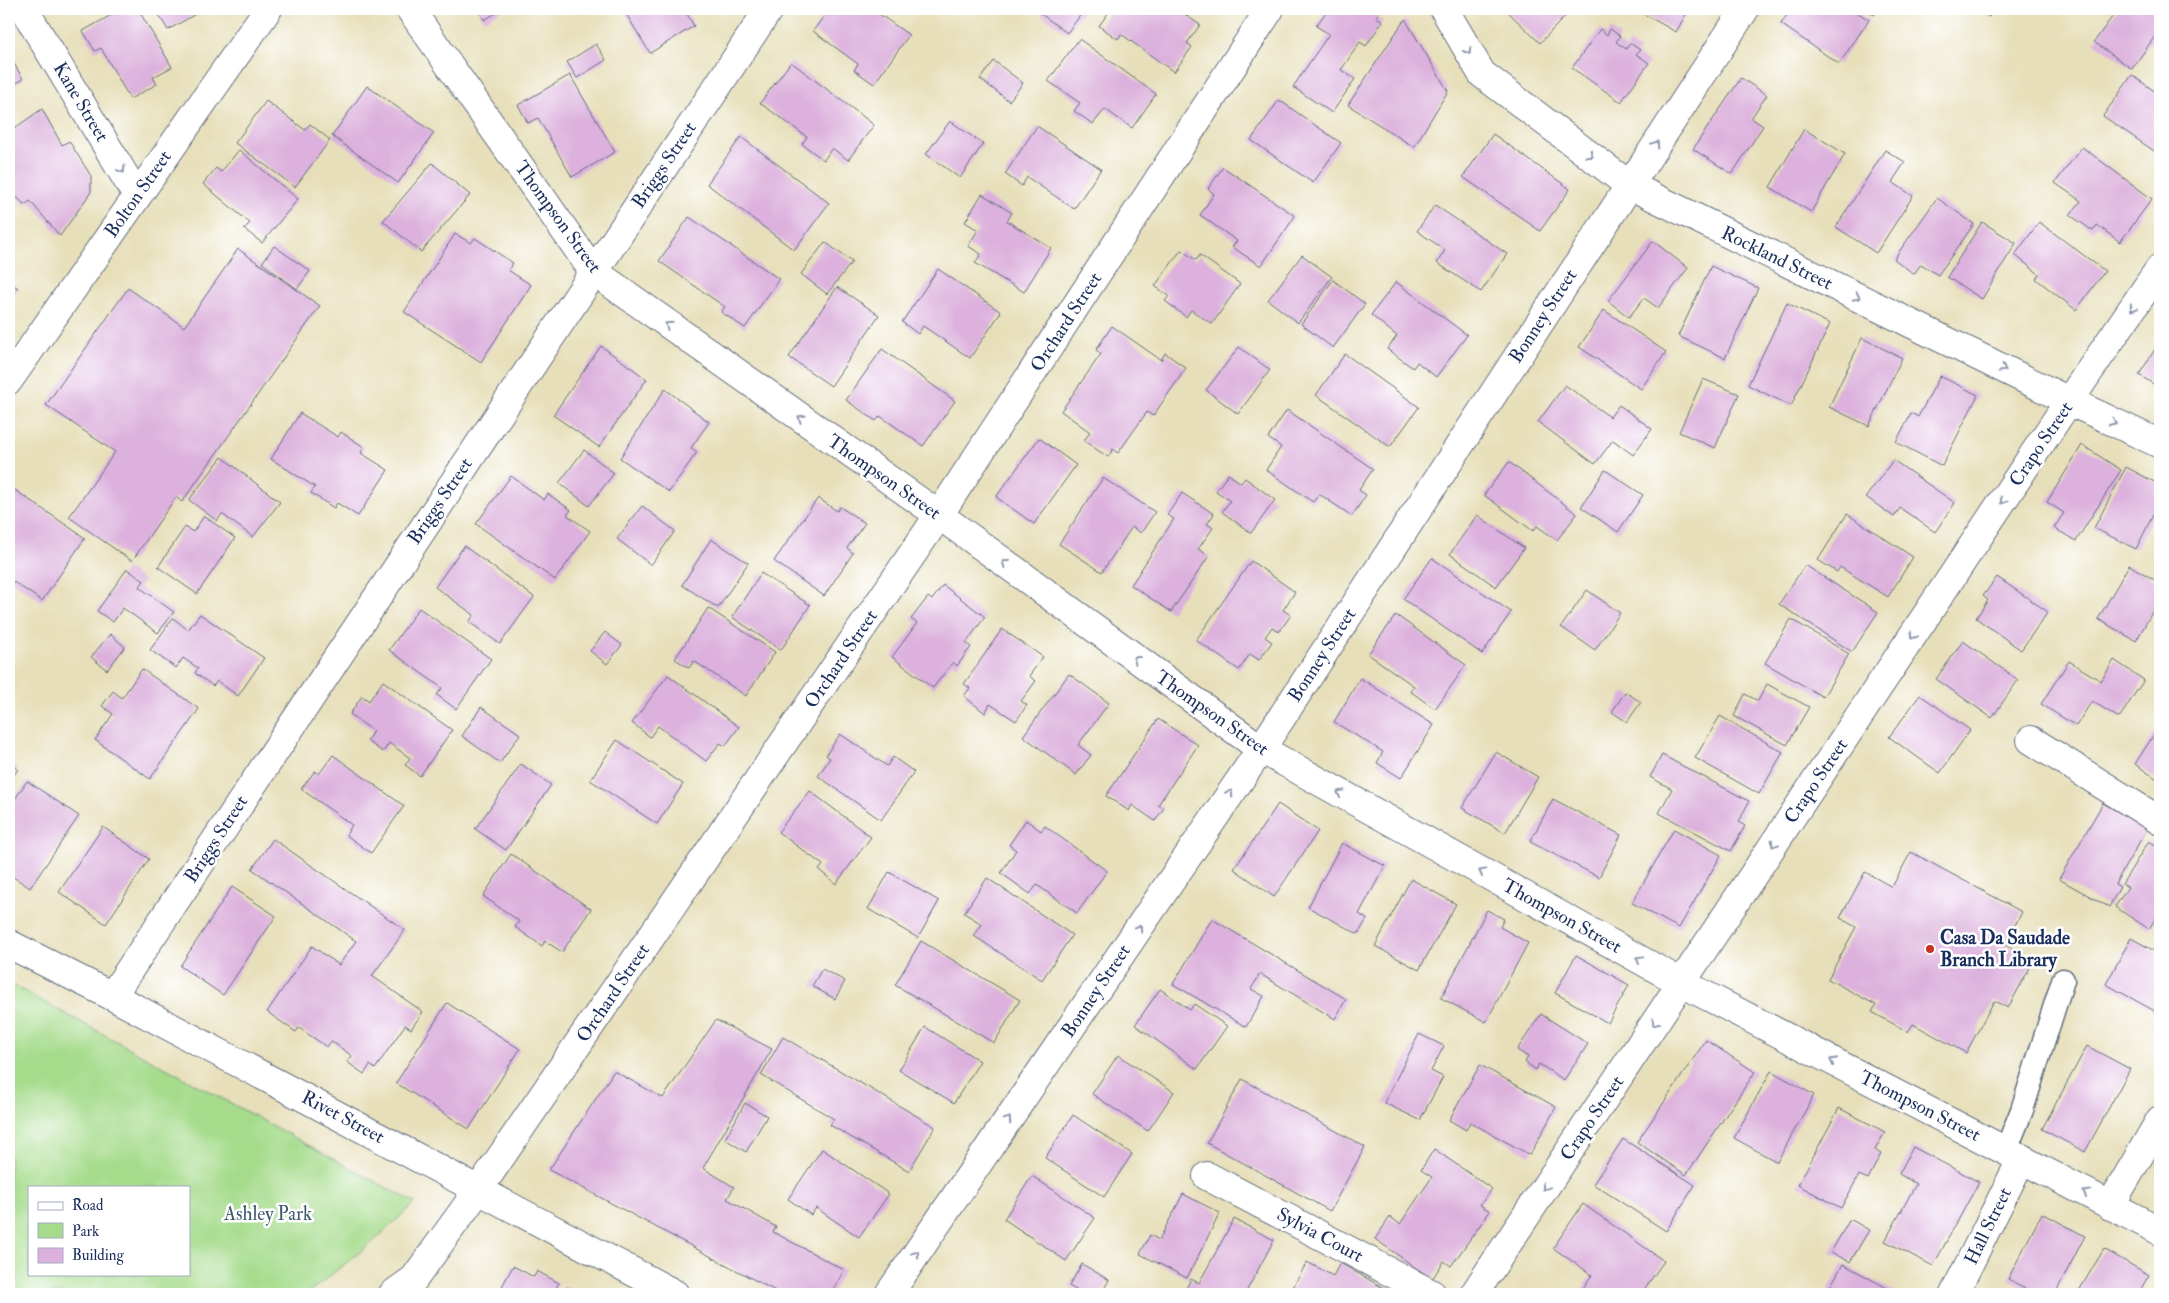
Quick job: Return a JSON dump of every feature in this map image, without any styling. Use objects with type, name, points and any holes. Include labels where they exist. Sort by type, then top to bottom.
[{"type":"street","name":"Kane Street","points":[[24,9],[137,196]]},
{"type":"street","name":"Bolton Street","points":[[9,380],[268,9]]},
{"type":"street","name":"Thompson Street","points":[[410,9],[593,271],[939,516],[1260,749],[1682,983],[2160,1231]]},
{"type":"street","name":"Briggs Street","points":[[112,996],[769,9]]},
{"type":"street","name":"Orchard Street","points":[[393,1294],[414,1279],[479,1189],[939,516],[1270,9]]},
{"type":"street","name":"Rockland Street","points":[[1444,9],[1482,74],[1629,185],[2160,444]]},
{"type":"street","name":"Bonney Street","points":[[889,1294],[1260,749],[1746,9]]},
{"type":"street","name":"Crapo Street","points":[[1474,1294],[2069,401],[2160,268]]},
{"type":"street","points":[[2032,740],[2160,821]]},
{"type":"street","name":"Rivet Street","points":[[9,944],[112,996],[675,1294]]},
{"type":"street","points":[[2110,1206],[2160,1120]]},
{"type":"street","name":"Hall Street","points":[[1954,1294],[2014,1154]]},
{"type":"street","name":"Sylvia Court","points":[[1207,1176],[1432,1294]]},
{"type":"lane","points":[[2014,1154],[2022,1110],[2063,980]]},
{"type":"green space","name":"Ashley Park","points":[[9,983],[415,1203],[374,1241],[307,1294],[9,1294]]},
{"type":"building","points":[[122,9],[138,9],[172,67],[153,77],[157,84],[130,99],[101,48],[95,51],[83,31]]},
{"type":"building","points":[[155,9],[204,9],[168,30]]},
{"type":"building","points":[[478,9],[503,9],[484,20]]},
{"type":"building","points":[[623,9],[684,9],[694,26],[650,53]]},
{"type":"building","points":[[829,9],[872,9],[909,35],[874,84],[854,70],[858,64],[813,31]]},
{"type":"building","points":[[1034,9],[1085,9],[1067,33]]},
{"type":"building","points":[[1111,9],[1177,9],[1200,25],[1187,43],[1192,47],[1174,72],[1121,34],[1118,39],[1099,26]]},
{"type":"building","points":[[1328,9],[1381,9],[1376,17],[1383,21],[1366,46],[1360,42],[1341,70],[1355,79],[1332,113],[1293,87],[1329,34],[1316,26]]},
{"type":"building","points":[[1505,9],[1572,9],[1540,43]]},
{"type":"building","points":[[1635,9],[1689,9],[1676,32]]},
{"type":"building","points":[[1791,9],[1852,9],[1869,20],[1839,64],[1781,24]]},
{"type":"building","points":[[1865,9],[1878,9],[1874,15]]},
{"type":"building","points":[[1978,9],[1995,9],[1989,17]]},
{"type":"building","points":[[2118,9],[2153,9],[2160,14],[2160,29],[2132,69],[2094,42]]},
{"type":"building","points":[[1405,19],[1448,91],[1414,147],[1348,105]]},
{"type":"building","points":[[1600,29],[1607,35],[1610,29],[1620,36],[1616,42],[1626,49],[1630,43],[1640,50],[1636,54],[1649,63],[1621,102],[1572,68]]},
{"type":"building","points":[[1079,39],[1156,94],[1132,128],[1105,109],[1093,124],[1074,111],[1080,103],[1048,81]]},
{"type":"building","points":[[596,44],[606,60],[577,78],[567,62]]},
{"type":"building","points":[[9,55],[23,79],[9,88]]},
{"type":"building","points":[[994,61],[1023,83],[1009,101],[980,79]]},
{"type":"building","points":[[791,62],[874,125],[848,160],[832,148],[824,160],[802,144],[807,137],[760,103]]},
{"type":"building","points":[[570,75],[615,152],[572,177],[538,118],[528,123],[518,105]]},
{"type":"building","points":[[2132,75],[2160,95],[2160,155],[2103,116]]},
{"type":"building","points":[[1741,78],[1767,95],[1751,118],[1763,126],[1732,174],[1693,149]]},
{"type":"building","points":[[367,86],[434,133],[398,183],[332,136]]},
{"type":"building","points":[[1279,100],[1341,143],[1313,183],[1251,140]]},
{"type":"building","points":[[266,101],[305,130],[310,124],[330,140],[295,187],[235,143]]},
{"type":"building","points":[[42,109],[62,145],[69,141],[91,176],[91,192],[60,236],[30,201],[25,205],[9,190],[9,132]]},
{"type":"building","points":[[950,121],[983,144],[960,178],[926,154]]},
{"type":"building","points":[[1037,126],[1101,169],[1074,209],[1027,177],[1022,186],[1005,174]]},
{"type":"building","points":[[1804,129],[1845,154],[1811,212],[1770,187]]},
{"type":"building","points":[[1493,134],[1570,189],[1540,231],[1463,177]]},
{"type":"building","points":[[741,137],[829,203],[794,250],[707,184]]},
{"type":"building","points":[[2082,147],[2152,199],[2120,242],[2097,225],[2093,231],[2070,215],[2081,201],[2055,183]]},
{"type":"building","points":[[239,150],[298,199],[262,243],[244,229],[250,223],[203,184],[216,168],[221,172]]},
{"type":"building","points":[[1885,150],[1905,162],[1892,182],[1913,196],[1876,253],[1836,227]]},
{"type":"building","points":[[432,163],[470,195],[421,252],[383,221]]},
{"type":"building","points":[[1223,167],[1295,216],[1261,266],[1232,247],[1237,241],[1200,215],[1214,194],[1208,189]]},
{"type":"building","points":[[982,194],[1012,213],[1007,221],[1051,248],[1024,292],[975,263],[981,254],[968,246],[978,230],[965,222]]},
{"type":"building","points":[[1937,198],[1974,224],[1938,275],[1921,264],[1914,274],[1894,259]]},
{"type":"building","points":[[1435,205],[1507,254],[1481,292],[1437,263],[1445,250],[1417,231]]},
{"type":"building","points":[[689,217],[779,279],[745,328],[721,312],[725,307],[659,261]]},
{"type":"building","points":[[1982,222],[2016,243],[1982,299],[1947,277]]},
{"type":"building","points":[[2039,222],[2105,271],[2076,310],[2036,279],[2039,274],[2015,255]]},
{"type":"building","points":[[455,234],[471,243],[475,238],[513,263],[508,270],[531,285],[481,362],[404,312]]},
{"type":"building","points":[[1653,241],[1688,268],[1658,308],[1644,298],[1629,317],[1608,301]]},
{"type":"building","points":[[825,242],[852,262],[827,294],[801,274]]},
{"type":"building","points":[[274,246],[310,271],[297,289],[262,263]]},
{"type":"building","points":[[238,249],[320,306],[182,502],[176,497],[132,561],[69,517],[115,452],[46,405],[128,288],[184,327]]},
{"type":"building","points":[[1181,250],[1196,260],[1200,255],[1240,284],[1212,324],[1191,310],[1186,317],[1165,301],[1169,296],[1155,286]]},
{"type":"building","points":[[1302,255],[1332,277],[1298,323],[1268,300]]},
{"type":"building","points":[[1711,266],[1758,288],[1725,358],[1678,336]]},
{"type":"building","points":[[938,269],[1001,312],[970,358],[923,326],[918,334],[902,322]]},
{"type":"building","points":[[1333,280],[1365,304],[1333,348],[1301,324]]},
{"type":"building","points":[[9,282],[18,288],[9,301]]},
{"type":"building","points":[[1396,282],[1467,335],[1436,377],[1417,362],[1413,368],[1387,349],[1397,336],[1371,315]]},
{"type":"building","points":[[837,287],[879,315],[831,386],[789,357]]},
{"type":"building","points":[[1787,303],[1830,324],[1791,406],[1748,385]]},
{"type":"building","points":[[1604,310],[1666,352],[1641,389],[1579,347]]},
{"type":"building","points":[[1112,326],[1161,360],[1165,353],[1186,368],[1153,416],[1147,412],[1118,453],[1113,449],[1108,457],[1084,441],[1090,432],[1061,411],[1101,354],[1096,350]]},
{"type":"building","points":[[1862,338],[1902,358],[1869,426],[1829,407]]},
{"type":"building","points":[[2160,341],[2160,388],[2139,375]]},
{"type":"building","points":[[601,346],[647,379],[599,447],[553,415]]},
{"type":"building","points":[[1239,347],[1270,370],[1238,414],[1206,390]]},
{"type":"building","points":[[882,349],[955,401],[923,446],[880,416],[876,421],[846,400]]},
{"type":"building","points":[[1345,354],[1419,407],[1390,447],[1316,395]]},
{"type":"building","points":[[1940,376],[1978,395],[1942,466],[1896,442],[1911,413],[1918,417]]},
{"type":"building","points":[[1703,379],[1739,394],[1715,448],[1679,432]]},
{"type":"building","points":[[1565,385],[1610,417],[1619,405],[1652,429],[1633,455],[1613,440],[1595,464],[1538,422]]},
{"type":"building","points":[[665,389],[709,422],[691,448],[697,452],[669,492],[620,458]]},
{"type":"building","points":[[1287,410],[1373,469],[1359,490],[1366,495],[1352,516],[1319,494],[1313,502],[1266,470],[1281,447],[1268,438]]},
{"type":"building","points":[[300,413],[338,437],[341,432],[364,447],[361,453],[388,470],[358,516],[337,503],[334,508],[311,493],[315,487],[271,459]]},
{"type":"building","points":[[1039,438],[1076,465],[1034,524],[996,497]]},
{"type":"building","points":[[2082,445],[2121,470],[2076,541],[2054,528],[2064,513],[2047,502]]},
{"type":"building","points":[[584,450],[614,473],[589,506],[559,483]]},
{"type":"building","points":[[222,457],[280,502],[253,537],[222,514],[217,521],[189,500]]},
{"type":"building","points":[[1893,460],[1955,503],[1935,532],[1900,508],[1894,517],[1866,497]]},
{"type":"building","points":[[1509,462],[1577,514],[1557,540],[1537,526],[1533,531],[1484,495]]},
{"type":"building","points":[[2126,467],[2160,485],[2160,501],[2136,549],[2094,528]]},
{"type":"building","points":[[1605,470],[1643,495],[1618,532],[1581,507]]},
{"type":"building","points":[[1228,474],[1241,483],[1245,478],[1275,500],[1251,533],[1222,512],[1230,501],[1216,491]]},
{"type":"building","points":[[511,476],[544,500],[548,494],[571,510],[567,515],[590,531],[555,580],[476,524]]},
{"type":"building","points":[[1103,478],[1155,512],[1141,533],[1132,527],[1102,572],[1059,544]]},
{"type":"building","points":[[9,486],[85,538],[42,601],[9,579]]},
{"type":"building","points":[[1182,493],[1214,514],[1207,524],[1213,528],[1198,549],[1209,556],[1171,612],[1131,585],[1174,519],[1167,515]]},
{"type":"building","points":[[818,498],[837,511],[840,507],[865,523],[847,548],[853,553],[824,596],[774,561]]},
{"type":"building","points":[[642,506],[675,531],[651,565],[617,539]]},
{"type":"building","points":[[1847,514],[1913,557],[1888,597],[1840,567],[1837,572],[1818,560]]},
{"type":"building","points":[[1477,515],[1524,548],[1496,587],[1450,554]]},
{"type":"building","points":[[204,516],[235,538],[197,594],[158,567],[185,527],[193,532]]},
{"type":"building","points":[[711,539],[748,563],[718,608],[682,585]]},
{"type":"building","points":[[464,546],[534,597],[500,644],[469,622],[474,615],[435,587]]},
{"type":"building","points":[[1432,558],[1511,612],[1482,654],[1403,599]]},
{"type":"building","points":[[1251,561],[1295,592],[1283,610],[1291,615],[1279,632],[1272,627],[1265,637],[1272,642],[1259,660],[1250,654],[1239,670],[1196,640]]},
{"type":"building","points":[[1805,565],[1878,612],[1852,652],[1779,604]]},
{"type":"building","points":[[2129,565],[2160,583],[2160,598],[2136,641],[2098,619]]},
{"type":"building","points":[[127,569],[144,581],[139,587],[174,612],[158,633],[123,608],[113,622],[97,611]]},
{"type":"building","points":[[761,573],[810,605],[781,650],[732,617]]},
{"type":"building","points":[[1997,577],[2048,612],[2021,650],[1976,618],[1988,600],[1983,596]]},
{"type":"building","points":[[943,585],[985,617],[966,643],[971,647],[957,666],[953,662],[933,688],[892,657],[917,623],[911,619],[928,597],[932,600]]},
{"type":"building","points":[[1587,590],[1620,613],[1595,650],[1561,627]]},
{"type":"building","points":[[419,608],[491,659],[456,709],[437,695],[442,688],[389,650]]},
{"type":"building","points":[[708,608],[775,652],[746,696],[694,661],[689,668],[675,659]]},
{"type":"building","points":[[200,614],[264,658],[238,696],[217,681],[213,686],[195,673],[198,668],[183,658],[176,668],[150,650],[173,618],[188,630]]},
{"type":"building","points":[[1396,615],[1466,665],[1435,709],[1410,691],[1414,686],[1368,654]]},
{"type":"building","points":[[1791,619],[1849,654],[1823,697],[1765,663]]},
{"type":"building","points":[[1002,629],[1043,657],[1029,676],[1036,681],[1021,701],[1027,705],[1016,721],[990,704],[985,713],[964,696],[970,688],[964,684]]},
{"type":"building","points":[[605,632],[622,645],[607,664],[590,651]]},
{"type":"building","points":[[110,634],[125,647],[107,670],[91,657]]},
{"type":"building","points":[[1963,641],[2018,680],[1992,718],[1936,679]]},
{"type":"building","points":[[2114,660],[2144,680],[2119,718],[2092,701],[2076,726],[2041,704],[2069,661],[2101,681]]},
{"type":"building","points":[[142,669],[199,709],[150,779],[95,740],[113,714],[102,706],[113,691],[122,698]]},
{"type":"building","points":[[1069,674],[1109,703],[1078,745],[1091,755],[1076,775],[1023,736]]},
{"type":"building","points":[[668,675],[739,727],[725,746],[720,743],[706,761],[658,726],[650,737],[632,723]]},
{"type":"building","points":[[1360,678],[1434,725],[1401,778],[1377,763],[1383,752],[1334,722]]},
{"type":"building","points":[[383,681],[452,730],[420,776],[405,765],[410,758],[389,743],[383,752],[367,741],[373,731],[350,714],[362,696],[369,701]]},
{"type":"building","points":[[1767,684],[1809,707],[1787,745],[1734,716],[1745,694],[1758,701]]},
{"type":"building","points":[[1625,692],[1641,702],[1627,722],[1612,712]]},
{"type":"building","points":[[1920,695],[1970,730],[1940,773],[1889,737]]},
{"type":"building","points":[[481,707],[520,734],[500,763],[462,736]]},
{"type":"building","points":[[1720,716],[1783,752],[1759,794],[1695,758]]},
{"type":"building","points":[[1158,719],[1198,745],[1158,805],[1164,808],[1155,821],[1132,805],[1129,811],[1106,796]]},
{"type":"building","points":[[2160,725],[2160,781],[2135,764]]},
{"type":"building","points":[[840,734],[887,766],[893,757],[914,772],[881,820],[818,776],[830,758],[826,755]]},
{"type":"building","points":[[617,740],[683,784],[657,824],[590,780]]},
{"type":"building","points":[[1496,752],[1538,777],[1505,833],[1462,808]]},
{"type":"building","points":[[333,755],[404,806],[371,853],[346,835],[352,825],[301,789],[315,771],[319,774]]},
{"type":"building","points":[[1662,755],[1749,801],[1739,822],[1745,826],[1731,851],[1659,813],[1672,789],[1650,777]]},
{"type":"building","points":[[9,763],[18,769],[9,783]]},
{"type":"building","points":[[521,764],[551,785],[506,850],[475,829]]},
{"type":"building","points":[[27,781],[79,816],[30,888],[9,874],[9,808]]},
{"type":"building","points":[[810,791],[871,837],[836,884],[819,870],[823,865],[778,832]]},
{"type":"building","points":[[1553,799],[1621,835],[1599,877],[1530,842]]},
{"type":"building","points":[[2103,803],[2147,829],[2115,884],[2120,887],[2109,907],[2059,879]]},
{"type":"building","points":[[1278,804],[1318,831],[1274,897],[1234,869]]},
{"type":"building","points":[[1026,820],[1041,831],[1045,826],[1107,871],[1077,913],[1037,885],[1030,894],[1001,873],[1016,850],[1009,845]]},
{"type":"building","points":[[103,827],[149,859],[106,924],[59,892]]},
{"type":"building","points":[[1674,829],[1721,855],[1679,928],[1632,903]]},
{"type":"building","points":[[273,839],[405,930],[372,976],[423,1012],[411,1029],[405,1025],[375,1069],[370,1065],[364,1074],[347,1062],[352,1056],[331,1041],[327,1047],[299,1028],[296,1032],[267,1012],[312,946],[339,965],[356,941],[252,869]]},
{"type":"building","points":[[2149,841],[2160,848],[2160,911],[2149,929],[2115,907],[2128,887],[2122,884]]},
{"type":"building","points":[[1342,843],[1385,866],[1359,914],[1367,919],[1358,934],[1308,907]]},
{"type":"building","points":[[1911,852],[2022,912],[2005,944],[2034,960],[2008,1008],[1994,1001],[1966,1053],[1913,1024],[1908,1032],[1872,1012],[1876,1005],[1828,979],[1856,927],[1840,918],[1865,872],[1892,887]]},
{"type":"building","points":[[511,854],[591,909],[562,952],[545,941],[542,946],[515,927],[519,921],[483,896]]},
{"type":"building","points":[[889,872],[939,901],[918,938],[868,909]]},
{"type":"building","points":[[987,878],[1072,935],[1042,980],[974,936],[982,924],[964,913]]},
{"type":"building","points":[[1411,879],[1456,904],[1419,970],[1375,946]]},
{"type":"building","points":[[232,887],[276,916],[223,995],[180,966]]},
{"type":"building","points":[[1487,910],[1504,919],[1500,927],[1528,943],[1486,1022],[1441,998]]},
{"type":"building","points":[[1212,919],[1346,999],[1335,1019],[1260,974],[1251,989],[1264,996],[1246,1027],[1173,984]]},
{"type":"building","points":[[2131,938],[2160,954],[2160,1014],[2106,984]]},
{"type":"building","points":[[921,941],[1020,1000],[994,1043],[895,985]]},
{"type":"building","points":[[1576,955],[1629,985],[1608,1023],[1555,993]]},
{"type":"building","points":[[822,969],[845,981],[835,999],[812,986]]},
{"type":"building","points":[[1160,989],[1190,1010],[1194,1004],[1227,1026],[1197,1069],[1135,1025]]},
{"type":"building","points":[[447,1003],[520,1049],[469,1129],[396,1083]]},
{"type":"building","points":[[1541,1014],[1588,1044],[1564,1080],[1539,1064],[1536,1070],[1525,1062],[1528,1057],[1517,1050]]},
{"type":"building","points":[[716,1020],[772,1049],[703,1168],[734,1187],[727,1199],[776,1227],[773,1232],[844,1270],[831,1294],[781,1294],[549,1170],[614,1071],[663,1098]]},
{"type":"building","points":[[925,1027],[980,1061],[954,1103],[899,1070]]},
{"type":"building","points":[[1419,1034],[1444,1046],[1431,1071],[1443,1077],[1420,1120],[1384,1103]]},
{"type":"building","points":[[783,1037],[935,1127],[909,1171],[830,1125],[834,1119],[761,1075]]},
{"type":"building","points":[[1706,1040],[1755,1072],[1686,1175],[1637,1142]]},
{"type":"building","points":[[2087,1046],[2130,1069],[2085,1152],[2042,1129]]},
{"type":"building","points":[[1118,1055],[1174,1092],[1148,1131],[1092,1094]]},
{"type":"building","points":[[1480,1065],[1556,1107],[1530,1155],[1470,1122],[1466,1130],[1449,1120]]},
{"type":"building","points":[[1771,1071],[1814,1095],[1777,1162],[1734,1138]]},
{"type":"building","points":[[1242,1079],[1365,1147],[1330,1211],[1207,1143]]},
{"type":"building","points":[[745,1103],[767,1116],[746,1152],[725,1139]]},
{"type":"building","points":[[1839,1108],[1885,1132],[1875,1150],[1881,1154],[1868,1179],[1859,1175],[1841,1208],[1798,1185]]},
{"type":"building","points":[[1073,1115],[1132,1154],[1104,1197],[1045,1158]]},
{"type":"building","points":[[1623,1139],[1695,1185],[1666,1231],[1593,1184]]},
{"type":"building","points":[[1913,1147],[1979,1182],[1933,1266],[1885,1241],[1916,1184],[1899,1174]]},
{"type":"building","points":[[822,1149],[889,1194],[859,1237],[816,1208],[811,1215],[788,1199]]},
{"type":"building","points":[[1434,1149],[1492,1189],[1480,1205],[1490,1211],[1451,1266],[1444,1261],[1432,1279],[1375,1239],[1390,1217],[1400,1224],[1432,1177],[1421,1170]]},
{"type":"building","points":[[1032,1176],[1095,1218],[1066,1261],[1004,1219]]},
{"type":"building","points":[[1183,1194],[1220,1213],[1187,1278],[1140,1254],[1150,1235],[1159,1240]]},
{"type":"building","points":[[1583,1204],[1664,1261],[1641,1294],[1579,1294],[1592,1275],[1553,1248]]},
{"type":"building","points":[[2042,1213],[2085,1236],[2055,1294],[2021,1294],[2025,1288],[2008,1279]]},
{"type":"building","points":[[1234,1219],[1274,1240],[1245,1294],[1183,1294],[1191,1279],[1199,1283]]},
{"type":"building","points":[[1850,1219],[1869,1230],[1850,1262],[1831,1252]]},
{"type":"building","points":[[2104,1249],[2149,1275],[2138,1294],[2077,1294]]},
{"type":"building","points":[[1307,1262],[1333,1276],[1340,1263],[1394,1294],[1290,1293]]},
{"type":"building","points":[[1082,1264],[1109,1280],[1101,1294],[1083,1294],[1069,1286]]},
{"type":"building","points":[[1843,1264],[1898,1294],[1826,1294]]},
{"type":"building","points":[[513,1266],[534,1277],[537,1271],[559,1283],[556,1288],[564,1293],[567,1287],[580,1294],[498,1294]]},
{"type":"place","name":"Casa Da Saudade Branch Library","points":[[1930,949]]}]
